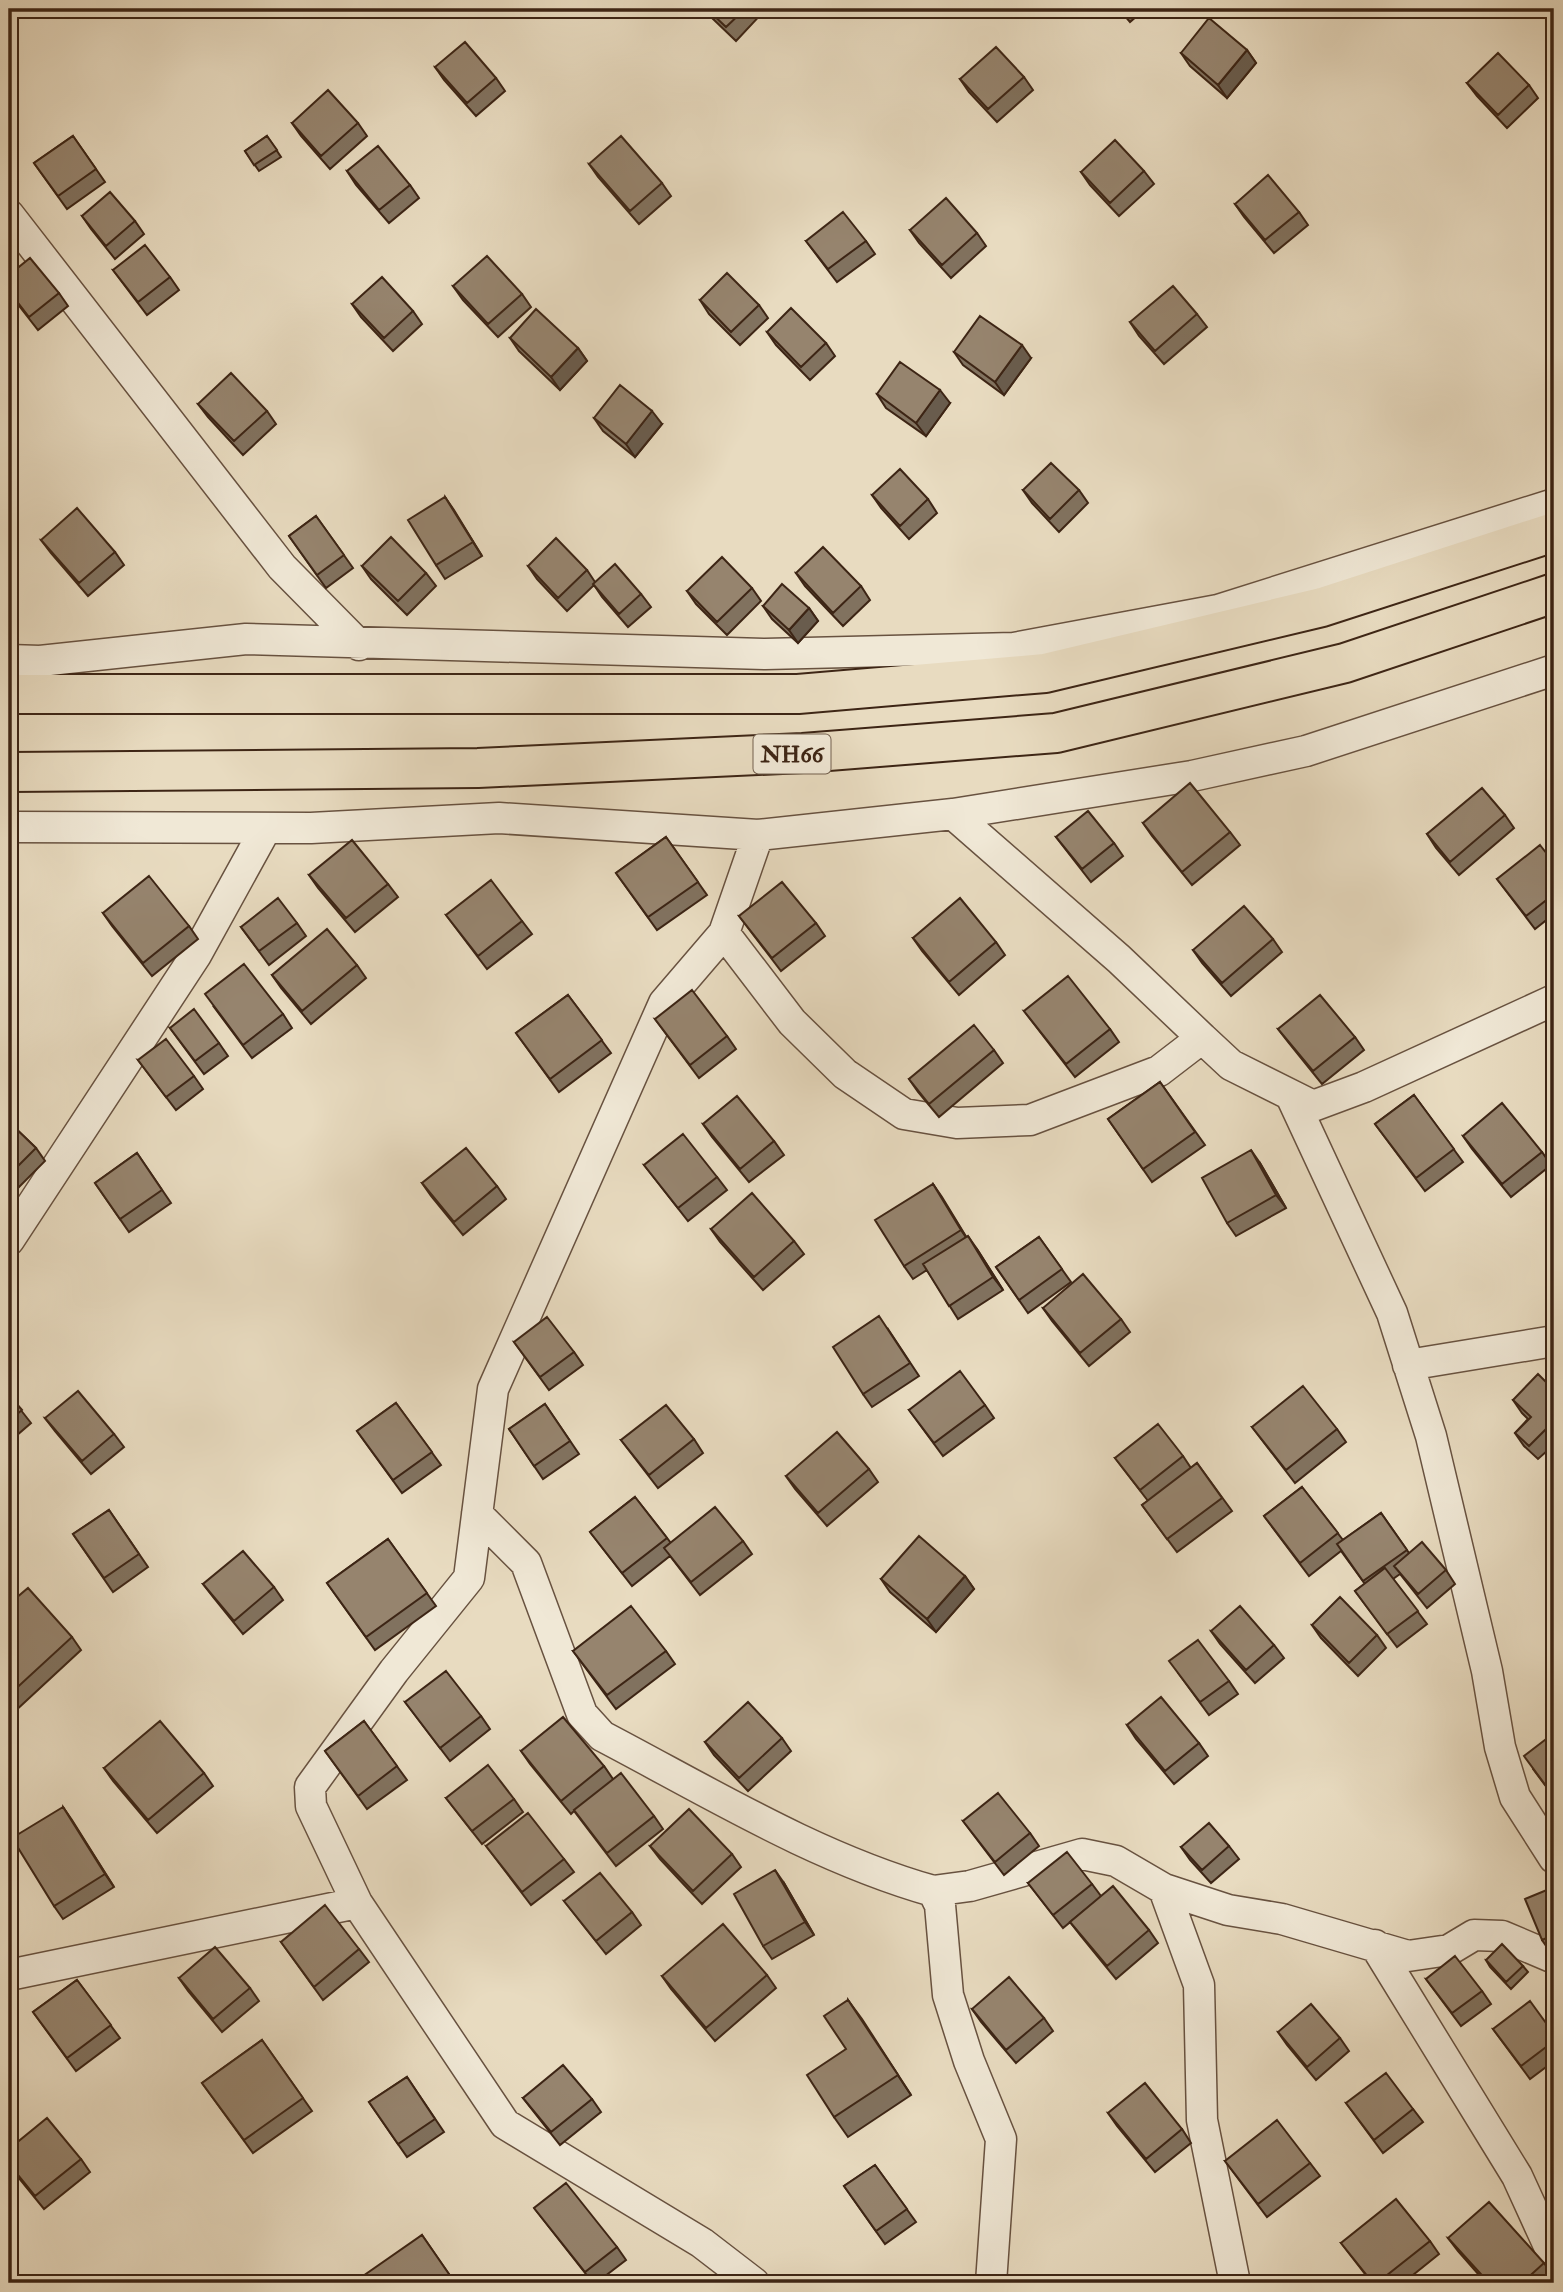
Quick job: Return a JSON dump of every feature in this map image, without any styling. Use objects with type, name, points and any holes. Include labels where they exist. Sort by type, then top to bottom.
[{"type":"highway","points":[[9,694],[798,694],[1045,673],[1322,607],[1554,532]]},
{"type":"highway","name":"NH66","points":[[9,772],[478,768],[803,753],[1056,733],[1345,663],[1554,593]]},
{"type":"street","points":[[9,215],[282,567],[359,645]]},
{"type":"street","points":[[9,660],[40,661],[246,639],[359,645],[765,654],[1014,648],[1218,610],[1554,504]]},
{"type":"street","points":[[9,827],[266,828],[499,818],[758,835],[953,814],[1192,776],[1306,751],[1554,670]]},
{"type":"street","points":[[953,814],[1119,959],[1231,1065],[1313,1106],[1339,1097],[1554,1000]]},
{"type":"street","points":[[9,1240],[196,955],[266,828]]},
{"type":"street","points":[[754,2283],[702,2244],[505,2124],[357,1903],[311,1806],[310,1787],[394,1671],[469,1578],[493,1389],[664,1003],[724,933],[758,835]]},
{"type":"street","points":[[724,933],[749,970],[792,1022],[845,1074],[904,1114],[957,1123],[1030,1119],[1159,1071],[1202,1038]]},
{"type":"street","points":[[1292,1097],[1392,1313],[1431,1436],[1487,1671],[1500,1747],[1515,1797],[1554,1858]]},
{"type":"street","points":[[1408,1365],[1554,1341]]},
{"type":"street","points":[[477,1514],[526,1563],[582,1714],[602,1736],[823,1850],[883,1877],[933,1891],[970,1886],[1082,1853],[1116,1861],[1164,1889],[1228,1910],[1282,1919],[1408,1956],[1449,1950],[1474,1935],[1502,1936],[1554,1958]]},
{"type":"street","points":[[1164,1889],[1199,1985],[1202,2120],[1235,2283]]},
{"type":"street","points":[[933,1891],[940,1905],[948,1996],[969,2061],[1002,2140],[991,2283]]},
{"type":"street","points":[[9,1975],[357,1903]]},
{"type":"street","points":[[1375,1945],[1517,2176],[1554,2257]]},
{"type":"building","points":[[707,9],[745,9],[726,27]]},
{"type":"building","points":[[1209,18],[1247,50],[1218,85],[1181,53]]},
{"type":"building","points":[[465,42],[496,78],[467,103],[435,67]]},
{"type":"building","points":[[996,47],[1024,77],[988,109],[960,79]]},
{"type":"building","points":[[1498,53],[1529,85],[1498,115],[1467,83]]},
{"type":"building","points":[[328,90],[358,123],[321,156],[292,123]]},
{"type":"building","points":[[73,136],[96,169],[58,196],[34,163]]},
{"type":"building","points":[[267,136],[277,150],[254,165],[245,151]]},
{"type":"building","points":[[621,136],[662,183],[630,211],[589,164]]},
{"type":"building","points":[[1115,140],[1144,171],[1110,203],[1081,172]]},
{"type":"building","points":[[378,146],[410,185],[379,210],[347,171]]},
{"type":"building","points":[[1268,175],[1299,212],[1265,240],[1235,204]]},
{"type":"building","points":[[110,192],[135,221],[106,246],[82,216]]},
{"type":"building","points":[[946,198],[977,233],[942,265],[910,230]]},
{"type":"building","points":[[843,212],[866,241],[828,269],[806,241]]},
{"type":"building","points":[[145,245],[170,277],[138,302],[113,270]]},
{"type":"building","points":[[487,256],[522,294],[488,324],[453,286]]},
{"type":"building","points":[[30,258],[59,293],[29,317],[9,291],[9,275]]},
{"type":"building","points":[[727,273],[759,305],[731,332],[700,300]]},
{"type":"building","points":[[382,277],[413,311],[384,338],[352,304]]},
{"type":"building","points":[[1173,286],[1197,314],[1155,351],[1130,322]]},
{"type":"building","points":[[791,308],[826,343],[801,367],[767,332]]},
{"type":"building","points":[[536,309],[578,348],[551,377],[510,338]]},
{"type":"building","points":[[980,316],[1022,345],[995,382],[954,352]]},
{"type":"building","points":[[900,362],[940,390],[916,423],[877,394]]},
{"type":"building","points":[[231,373],[267,411],[234,441],[198,404]]},
{"type":"building","points":[[620,385],[652,411],[626,444],[594,418]]},
{"type":"building","points":[[1051,463],[1079,490],[1050,519],[1023,490]]},
{"type":"building","points":[[900,469],[928,499],[900,526],[872,495]]},
{"type":"building","points":[[445,497],[473,542],[436,565],[408,520]]},
{"type":"building","points":[[77,508],[115,552],[79,583],[41,540]]},
{"type":"building","points":[[316,516],[344,555],[317,575],[289,536]]},
{"type":"building","points":[[391,537],[426,573],[398,601],[362,566]]},
{"type":"building","points":[[556,538],[587,570],[558,598],[528,566]]},
{"type":"building","points":[[823,547],[861,586],[833,613],[796,573]]},
{"type":"building","points":[[722,557],[752,588],[717,622],[687,591]]},
{"type":"building","points":[[615,564],[641,594],[619,614],[593,584]]},
{"type":"building","points":[[782,584],[809,608],[789,630],[763,606]]},
{"type":"building","points":[[1190,783],[1230,832],[1182,872],[1143,823]]},
{"type":"building","points":[[1482,788],[1505,815],[1450,862],[1427,834]]},
{"type":"building","points":[[1088,811],[1114,843],[1082,869],[1056,837]]},
{"type":"building","points":[[666,837],[698,882],[648,917],[616,873]]},
{"type":"building","points":[[352,840],[388,884],[346,918],[309,875]]},
{"type":"building","points":[[1540,845],[1554,863],[1554,894],[1526,916],[1497,879]]},
{"type":"building","points":[[149,876],[189,926],[143,963],[103,913]]},
{"type":"building","points":[[491,880],[522,921],[478,956],[446,915]]},
{"type":"building","points":[[782,882],[816,923],[772,958],[739,916]]},
{"type":"building","points":[[278,898],[297,923],[259,951],[241,927]]},
{"type":"building","points":[[960,898],[996,942],[949,982],[913,938]]},
{"type":"building","points":[[1244,906],[1273,939],[1222,983],[1193,950]]},
{"type":"building","points":[[327,929],[357,965],[302,1011],[272,975]]},
{"type":"building","points":[[244,964],[283,1014],[243,1045],[205,994]]},
{"type":"building","points":[[1068,976],[1110,1029],[1066,1064],[1024,1011]]},
{"type":"building","points":[[692,990],[727,1036],[690,1065],[655,1019]]},
{"type":"building","points":[[568,995],[602,1040],[550,1079],[516,1033]]},
{"type":"building","points":[[1320,995],[1355,1037],[1313,1071],[1278,1029]]},
{"type":"building","points":[[194,1009],[219,1043],[195,1061],[170,1028]]},
{"type":"building","points":[[974,1025],[994,1050],[929,1104],[909,1079]]},
{"type":"building","points":[[166,1039],[194,1076],[166,1097],[138,1060]]},
{"type":"building","points":[[1160,1082],[1195,1132],[1143,1169],[1108,1119]]},
{"type":"building","points":[[1414,1095],[1454,1149],[1416,1178],[1375,1124]]},
{"type":"building","points":[[737,1096],[774,1141],[740,1169],[703,1124]]},
{"type":"building","points":[[1502,1103],[1542,1152],[1502,1184],[1463,1136]]},
{"type":"building","points":[[9,1122],[36,1148],[9,1175]]},
{"type":"building","points":[[683,1134],[717,1177],[678,1208],[644,1165]]},
{"type":"building","points":[[466,1148],[497,1186],[454,1222],[422,1183]]},
{"type":"building","points":[[1251,1150],[1276,1195],[1227,1223],[1202,1178]]},
{"type":"building","points":[[137,1153],[162,1190],[120,1219],[95,1183]]},
{"type":"building","points":[[933,1184],[961,1230],[904,1266],[875,1220]]},
{"type":"building","points":[[752,1193],[794,1241],[754,1277],[711,1229]]},
{"type":"building","points":[[968,1236],[993,1277],[949,1306],[923,1264]]},
{"type":"building","points":[[1039,1237],[1062,1269],[1019,1300],[996,1267]]},
{"type":"building","points":[[1083,1274],[1121,1319],[1080,1353],[1043,1308]]},
{"type":"building","points":[[879,1316],[910,1363],[863,1394],[833,1347]]},
{"type":"building","points":[[547,1317],[574,1352],[540,1377],[514,1342]]},
{"type":"building","points":[[960,1371],[985,1405],[934,1443],[909,1410]]},
{"type":"building","points":[[1538,1374],[1554,1390],[1554,1421],[1529,1446],[1515,1433],[1531,1417],[1513,1400]]},
{"type":"building","points":[[1303,1386],[1337,1429],[1286,1470],[1252,1427]]},
{"type":"building","points":[[78,1391],[114,1434],[82,1461],[45,1418]]},
{"type":"building","points":[[9,1395],[22,1410],[9,1421]]},
{"type":"building","points":[[396,1403],[432,1452],[393,1480],[357,1431]]},
{"type":"building","points":[[545,1404],[570,1441],[534,1466],[509,1429]]},
{"type":"building","points":[[666,1405],[694,1439],[649,1475],[621,1440]]},
{"type":"building","points":[[1158,1424],[1183,1456],[1140,1490],[1115,1458]]},
{"type":"building","points":[[837,1432],[869,1469],[818,1513],[786,1476]]},
{"type":"building","points":[[1554,1443],[1554,1457],[1547,1449]]},
{"type":"building","points":[[1197,1463],[1222,1498],[1167,1539],[1142,1505]]},
{"type":"building","points":[[1302,1487],[1338,1533],[1300,1563],[1264,1516]]},
{"type":"building","points":[[635,1497],[667,1538],[622,1573],[590,1532]]},
{"type":"building","points":[[715,1507],[743,1541],[691,1582],[664,1548]]},
{"type":"building","points":[[109,1510],[139,1554],[104,1578],[73,1534]]},
{"type":"building","points":[[1381,1513],[1407,1550],[1363,1581],[1337,1544]]},
{"type":"building","points":[[919,1536],[965,1576],[927,1619],[881,1579]]},
{"type":"building","points":[[388,1539],[427,1593],[366,1637],[327,1583]]},
{"type":"building","points":[[1422,1542],[1446,1570],[1418,1594],[1394,1566]]},
{"type":"building","points":[[243,1551],[274,1587],[234,1621],[203,1584]]},
{"type":"building","points":[[1385,1568],[1418,1611],[1387,1634],[1355,1591]]},
{"type":"building","points":[[28,1588],[72,1637],[9,1695],[9,1604]]},
{"type":"building","points":[[1340,1597],[1377,1635],[1349,1663],[1312,1625]]},
{"type":"building","points":[[631,1606],[666,1651],[607,1695],[573,1651]]},
{"type":"building","points":[[1240,1606],[1274,1645],[1246,1670],[1211,1631]]},
{"type":"building","points":[[1198,1640],[1229,1681],[1200,1702],[1169,1661]]},
{"type":"building","points":[[446,1671],[481,1716],[440,1748],[405,1702]]},
{"type":"building","points":[[1161,1697],[1199,1743],[1165,1771],[1127,1725]]},
{"type":"building","points":[[748,1702],[782,1738],[739,1778],[705,1742]]},
{"type":"building","points":[[563,1717],[604,1766],[561,1801],[521,1751]]},
{"type":"building","points":[[160,1721],[204,1773],[148,1820],[104,1768]]},
{"type":"building","points":[[364,1721],[397,1766],[358,1796],[325,1751]]},
{"type":"building","points":[[1554,1733],[1554,1787],[1549,1790],[1524,1756]]},
{"type":"building","points":[[488,1765],[514,1799],[472,1831],[446,1798]]},
{"type":"building","points":[[621,1773],[654,1816],[607,1853],[574,1810]]},
{"type":"building","points":[[998,1793],[1030,1833],[995,1862],[963,1821]]},
{"type":"building","points":[[63,1807],[105,1874],[54,1906],[12,1838]]},
{"type":"building","points":[[689,1809],[732,1854],[693,1891],[650,1846]]},
{"type":"building","points":[[528,1813],[564,1859],[522,1892],[486,1846]]},
{"type":"building","points":[[1209,1823],[1229,1846],[1202,1870],[1181,1847]]},
{"type":"building","points":[[1067,1852],[1092,1884],[1053,1915],[1028,1883]]},
{"type":"building","points":[[775,1870],[805,1922],[763,1946],[734,1894]]},
{"type":"building","points":[[600,1873],[632,1912],[596,1941],[564,1901]]},
{"type":"building","points":[[1113,1886],[1149,1930],[1107,1966],[1070,1922]]},
{"type":"building","points":[[1554,1887],[1554,1935],[1542,1940],[1525,1899]]},
{"type":"building","points":[[325,1905],[359,1949],[314,1987],[281,1942]]},
{"type":"building","points":[[723,1924],[767,1975],[706,2028],[662,1976]]},
{"type":"building","points":[[1502,1944],[1523,1966],[1506,1982],[1486,1960]]},
{"type":"building","points":[[215,1947],[250,1988],[213,2019],[179,1978]]},
{"type":"building","points":[[1455,1956],[1482,1991],[1452,2013],[1426,1979]]},
{"type":"building","points":[[1009,1977],[1044,2018],[1006,2050],[972,2009]]},
{"type":"building","points":[[77,1980],[111,2025],[67,2058],[33,2012]]},
{"type":"building","points":[[848,2000],[898,2075],[834,2117],[807,2075],[846,2049],[824,2016]]},
{"type":"building","points":[[1530,2001],[1554,2034],[1554,2041],[1521,2066],[1493,2029]]},
{"type":"building","points":[[1311,2004],[1340,2038],[1307,2067],[1278,2032]]},
{"type":"building","points":[[262,2040],[303,2098],[244,2140],[202,2083]]},
{"type":"building","points":[[563,2065],[592,2099],[551,2132],[523,2098]]},
{"type":"building","points":[[1386,2073],[1413,2109],[1374,2140],[1346,2103]]},
{"type":"building","points":[[407,2077],[435,2119],[398,2144],[369,2102]]},
{"type":"building","points":[[1145,2083],[1182,2129],[1146,2159],[1108,2113]]},
{"type":"building","points":[[47,2118],[81,2159],[35,2196],[9,2164],[9,2149]]},
{"type":"building","points":[[1277,2120],[1310,2163],[1258,2204],[1225,2161]]},
{"type":"building","points":[[875,2165],[907,2209],[876,2231],[844,2186]]},
{"type":"building","points":[[566,2183],[617,2247],[585,2272],[534,2208]]},
{"type":"building","points":[[1396,2199],[1430,2241],[1377,2283],[1373,2283],[1341,2243]]},
{"type":"building","points":[[1489,2202],[1544,2263],[1522,2283],[1489,2283],[1448,2238]]},
{"type":"building","points":[[422,2235],[451,2277],[441,2283],[368,2283],[363,2276]]}]
